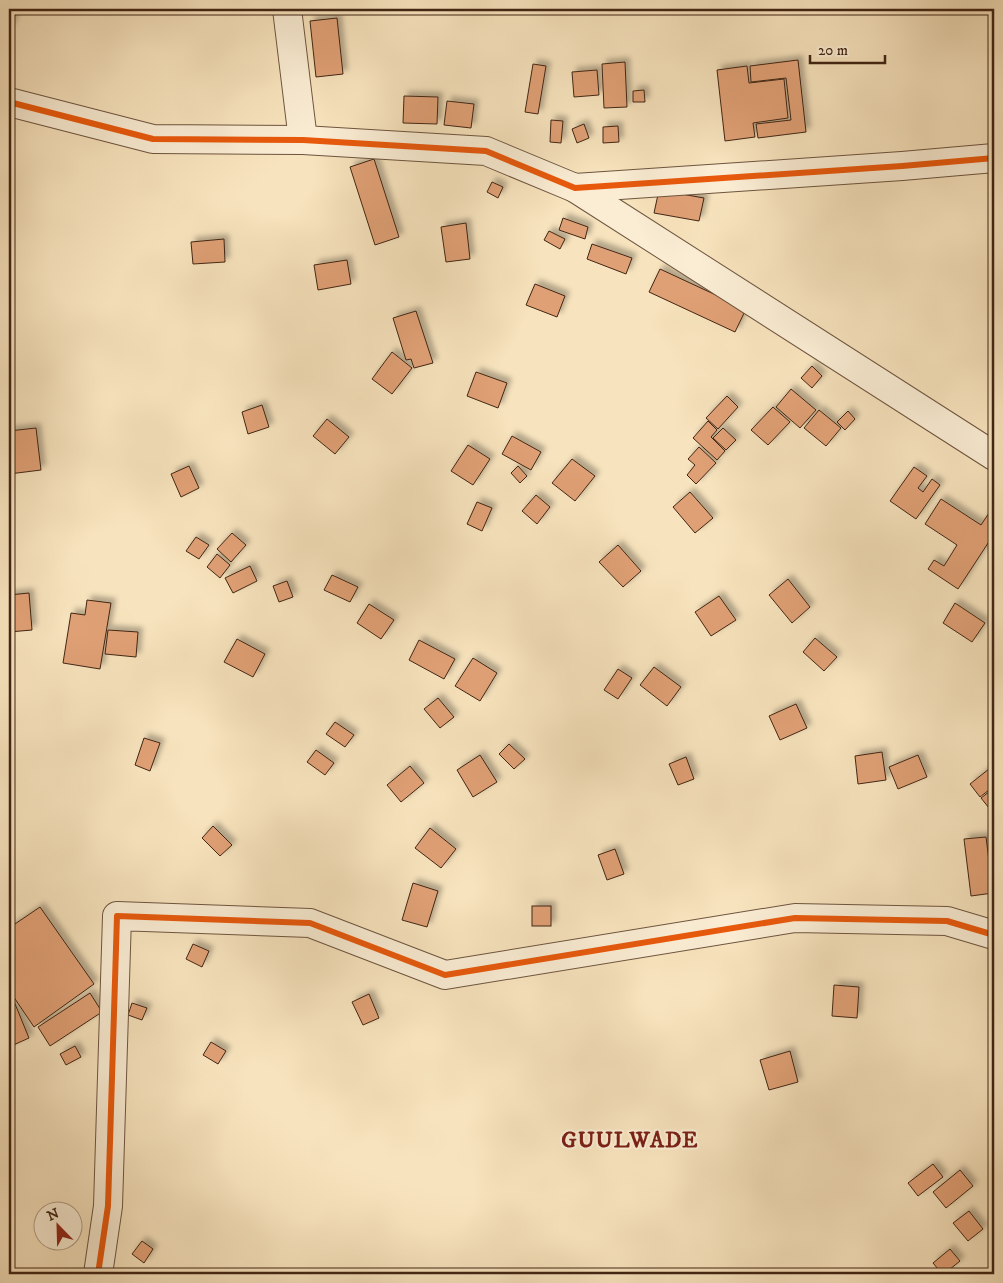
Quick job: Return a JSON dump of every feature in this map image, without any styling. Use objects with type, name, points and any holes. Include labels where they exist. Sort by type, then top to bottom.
[{"type":"street","points":[[287,9],[303,140]]},
{"type":"street","points":[[9,102],[153,139],[303,140],[486,151],[575,188],[994,456]]},
{"type":"street","points":[[575,188],[994,158]]},
{"type":"street","points":[[98,1274],[108,1206],[117,916],[310,922],[445,975],[795,918],[947,921],[994,935]]},
{"type":"building","points":[[9,9],[17,9],[10,29],[9,29]]},
{"type":"building","points":[[337,18],[343,74],[316,77],[310,21]]},
{"type":"building","points":[[798,60],[806,132],[758,138],[756,124],[791,120],[786,78],[751,82],[750,66]]},
{"type":"building","points":[[625,62],[627,107],[604,108],[602,64]]},
{"type":"building","points":[[533,64],[546,66],[538,114],[525,112]]},
{"type":"building","points":[[747,66],[749,83],[784,79],[788,118],[753,123],[755,137],[725,141],[717,70]]},
{"type":"building","points":[[597,70],[599,95],[574,97],[572,72]]},
{"type":"building","points":[[644,90],[645,102],[633,102],[633,91]]},
{"type":"building","points":[[404,96],[438,97],[437,124],[403,123]]},
{"type":"building","points":[[447,101],[474,104],[471,128],[444,125]]},
{"type":"building","points":[[551,120],[563,121],[561,143],[550,142]]},
{"type":"building","points":[[584,124],[589,138],[577,143],[572,129]]},
{"type":"building","points":[[618,126],[619,142],[603,143],[603,127]]},
{"type":"building","points":[[374,159],[399,237],[375,245],[350,167]]},
{"type":"building","points":[[492,182],[503,187],[498,198],[487,192]]},
{"type":"building","points":[[659,190],[704,198],[699,221],[654,213]]},
{"type":"building","points":[[563,218],[588,227],[585,239],[559,230]]},
{"type":"building","points":[[466,223],[470,259],[446,262],[441,227]]},
{"type":"building","points":[[549,231],[565,239],[560,249],[544,240]]},
{"type":"building","points":[[224,239],[225,262],[193,264],[191,242]]},
{"type":"building","points":[[592,244],[632,258],[626,274],[587,259]]},
{"type":"building","points":[[347,260],[351,284],[318,290],[314,265]]},
{"type":"building","points":[[660,269],[746,309],[735,332],[649,292]]},
{"type":"building","points":[[535,284],[565,296],[557,317],[526,305]]},
{"type":"building","points":[[416,311],[433,363],[414,368],[411,359],[406,360],[393,318]]},
{"type":"building","points":[[392,352],[412,368],[392,394],[372,379]]},
{"type":"building","points":[[812,366],[822,376],[812,388],[801,378]]},
{"type":"building","points":[[476,372],[507,383],[498,408],[467,396]]},
{"type":"building","points":[[791,389],[816,410],[800,428],[776,407]]},
{"type":"building","points":[[727,396],[738,407],[718,429],[706,418]]},
{"type":"building","points":[[262,405],[269,427],[248,434],[242,412]]},
{"type":"building","points":[[773,407],[790,422],[768,445],[751,430]]},
{"type":"building","points":[[819,410],[841,428],[826,446],[804,428]]},
{"type":"building","points":[[848,411],[855,419],[845,430],[837,422]]},
{"type":"building","points":[[327,419],[349,437],[335,454],[313,436]]},
{"type":"building","points":[[708,421],[717,430],[711,437],[725,451],[717,460],[693,438]]},
{"type":"building","points":[[36,428],[41,470],[9,474],[9,431]]},
{"type":"building","points":[[723,428],[736,440],[726,450],[713,438]]},
{"type":"building","points":[[512,436],[541,452],[531,470],[502,454]]},
{"type":"building","points":[[468,445],[490,459],[473,485],[451,471]]},
{"type":"building","points":[[699,447],[716,463],[696,484],[687,475],[695,465],[688,459]]},
{"type":"building","points":[[572,459],[595,476],[575,501],[552,483]]},
{"type":"building","points":[[189,466],[199,488],[181,497],[171,474]]},
{"type":"building","points":[[518,466],[527,476],[520,483],[511,473]]},
{"type":"building","points":[[914,467],[927,476],[918,488],[923,492],[932,479],[940,485],[916,519],[890,501]]},
{"type":"building","points":[[690,492],[713,518],[695,533],[673,507]]},
{"type":"building","points":[[536,495],[550,507],[537,524],[522,511]]},
{"type":"building","points":[[941,499],[981,525],[989,513],[994,516],[994,534],[958,589],[928,569],[934,560],[944,566],[957,545],[925,524]]},
{"type":"building","points":[[477,502],[492,508],[482,531],[467,524]]},
{"type":"building","points":[[232,533],[246,545],[231,562],[217,549]]},
{"type":"building","points":[[196,537],[209,545],[199,559],[186,551]]},
{"type":"building","points":[[618,545],[641,571],[623,587],[599,562]]},
{"type":"building","points":[[217,554],[230,565],[220,578],[207,567]]},
{"type":"building","points":[[250,566],[257,581],[233,593],[225,578]]},
{"type":"building","points":[[332,575],[358,587],[350,602],[324,590]]},
{"type":"building","points":[[788,579],[810,607],[792,623],[769,595]]},
{"type":"building","points":[[287,581],[293,597],[279,602],[273,586]]},
{"type":"building","points":[[29,593],[32,630],[9,632],[9,595]]},
{"type":"building","points":[[719,596],[736,620],[711,636],[695,612]]},
{"type":"building","points":[[87,600],[111,603],[100,669],[63,663],[71,613],[85,615]]},
{"type":"building","points":[[955,603],[985,623],[972,642],[943,623]]},
{"type":"building","points":[[369,604],[394,620],[381,639],[357,623]]},
{"type":"building","points":[[108,630],[138,632],[136,657],[105,654]]},
{"type":"building","points":[[815,638],[837,657],[824,671],[803,652]]},
{"type":"building","points":[[237,639],[265,654],[253,677],[224,662]]},
{"type":"building","points":[[419,640],[455,659],[444,679],[409,660]]},
{"type":"building","points":[[473,658],[497,673],[480,701],[455,686]]},
{"type":"building","points":[[654,667],[681,687],[667,706],[640,685]]},
{"type":"building","points":[[618,669],[632,678],[618,699],[604,690]]},
{"type":"building","points":[[438,698],[454,717],[440,728],[424,709]]},
{"type":"building","points":[[796,704],[807,728],[780,740],[769,716]]},
{"type":"building","points":[[335,722],[354,735],[345,747],[326,734]]},
{"type":"building","points":[[144,738],[160,743],[150,771],[135,765]]},
{"type":"building","points":[[509,744],[525,759],[514,769],[499,754]]},
{"type":"building","points":[[316,750],[334,763],[325,775],[307,762]]},
{"type":"building","points":[[882,752],[886,780],[858,784],[855,756]]},
{"type":"building","points":[[480,755],[497,782],[473,797],[457,770]]},
{"type":"building","points":[[918,755],[927,777],[898,789],[889,767]]},
{"type":"building","points":[[686,757],[694,779],[678,785],[669,764]]},
{"type":"building","points":[[994,765],[994,786],[980,797],[970,784]]},
{"type":"building","points":[[410,766],[424,783],[401,802],[387,785]]},
{"type":"building","points":[[994,788],[994,804],[989,808],[981,798]]},
{"type":"building","points":[[213,826],[232,845],[220,856],[202,838]]},
{"type":"building","points":[[430,828],[456,849],[441,868],[415,848]]},
{"type":"building","points":[[986,837],[993,893],[971,896],[964,839]]},
{"type":"building","points":[[615,849],[624,874],[607,880],[598,855]]},
{"type":"building","points":[[413,883],[438,891],[427,927],[402,920]]},
{"type":"building","points":[[532,906],[551,906],[551,926],[532,926]]},
{"type":"building","points":[[40,907],[94,984],[34,1027],[9,990],[9,928]]},
{"type":"building","points":[[193,944],[209,951],[202,967],[186,959]]},
{"type":"building","points":[[834,985],[859,987],[857,1018],[832,1016]]},
{"type":"building","points":[[90,993],[102,1012],[50,1046],[38,1027]]},
{"type":"building","points":[[11,994],[29,1038],[9,1047],[9,995]]},
{"type":"building","points":[[369,994],[379,1018],[363,1025],[352,1002]]},
{"type":"building","points":[[132,1003],[147,1008],[142,1020],[128,1015]]},
{"type":"building","points":[[211,1042],[226,1051],[218,1064],[203,1055]]},
{"type":"building","points":[[75,1046],[81,1057],[66,1065],[60,1054]]},
{"type":"building","points":[[790,1051],[798,1082],[769,1090],[760,1060]]},
{"type":"building","points":[[933,1164],[943,1177],[918,1196],[908,1183]]},
{"type":"building","points":[[960,1170],[973,1186],[946,1208],[933,1192]]},
{"type":"building","points":[[969,1211],[983,1229],[968,1241],[953,1223]]},
{"type":"building","points":[[142,1241],[153,1249],[144,1263],[132,1254]]},
{"type":"building","points":[[950,1249],[960,1261],[942,1274],[933,1263]]},
{"type":"cycle path","points":[[9,102],[153,139],[303,140],[486,151],[575,188],[994,158]]},
{"type":"cycle path","points":[[98,1274],[108,1206],[117,916],[310,923],[445,975],[795,918],[947,921],[994,935]]},
{"type":"district","name":"GUULWADE","points":[[630,1139]]}]
